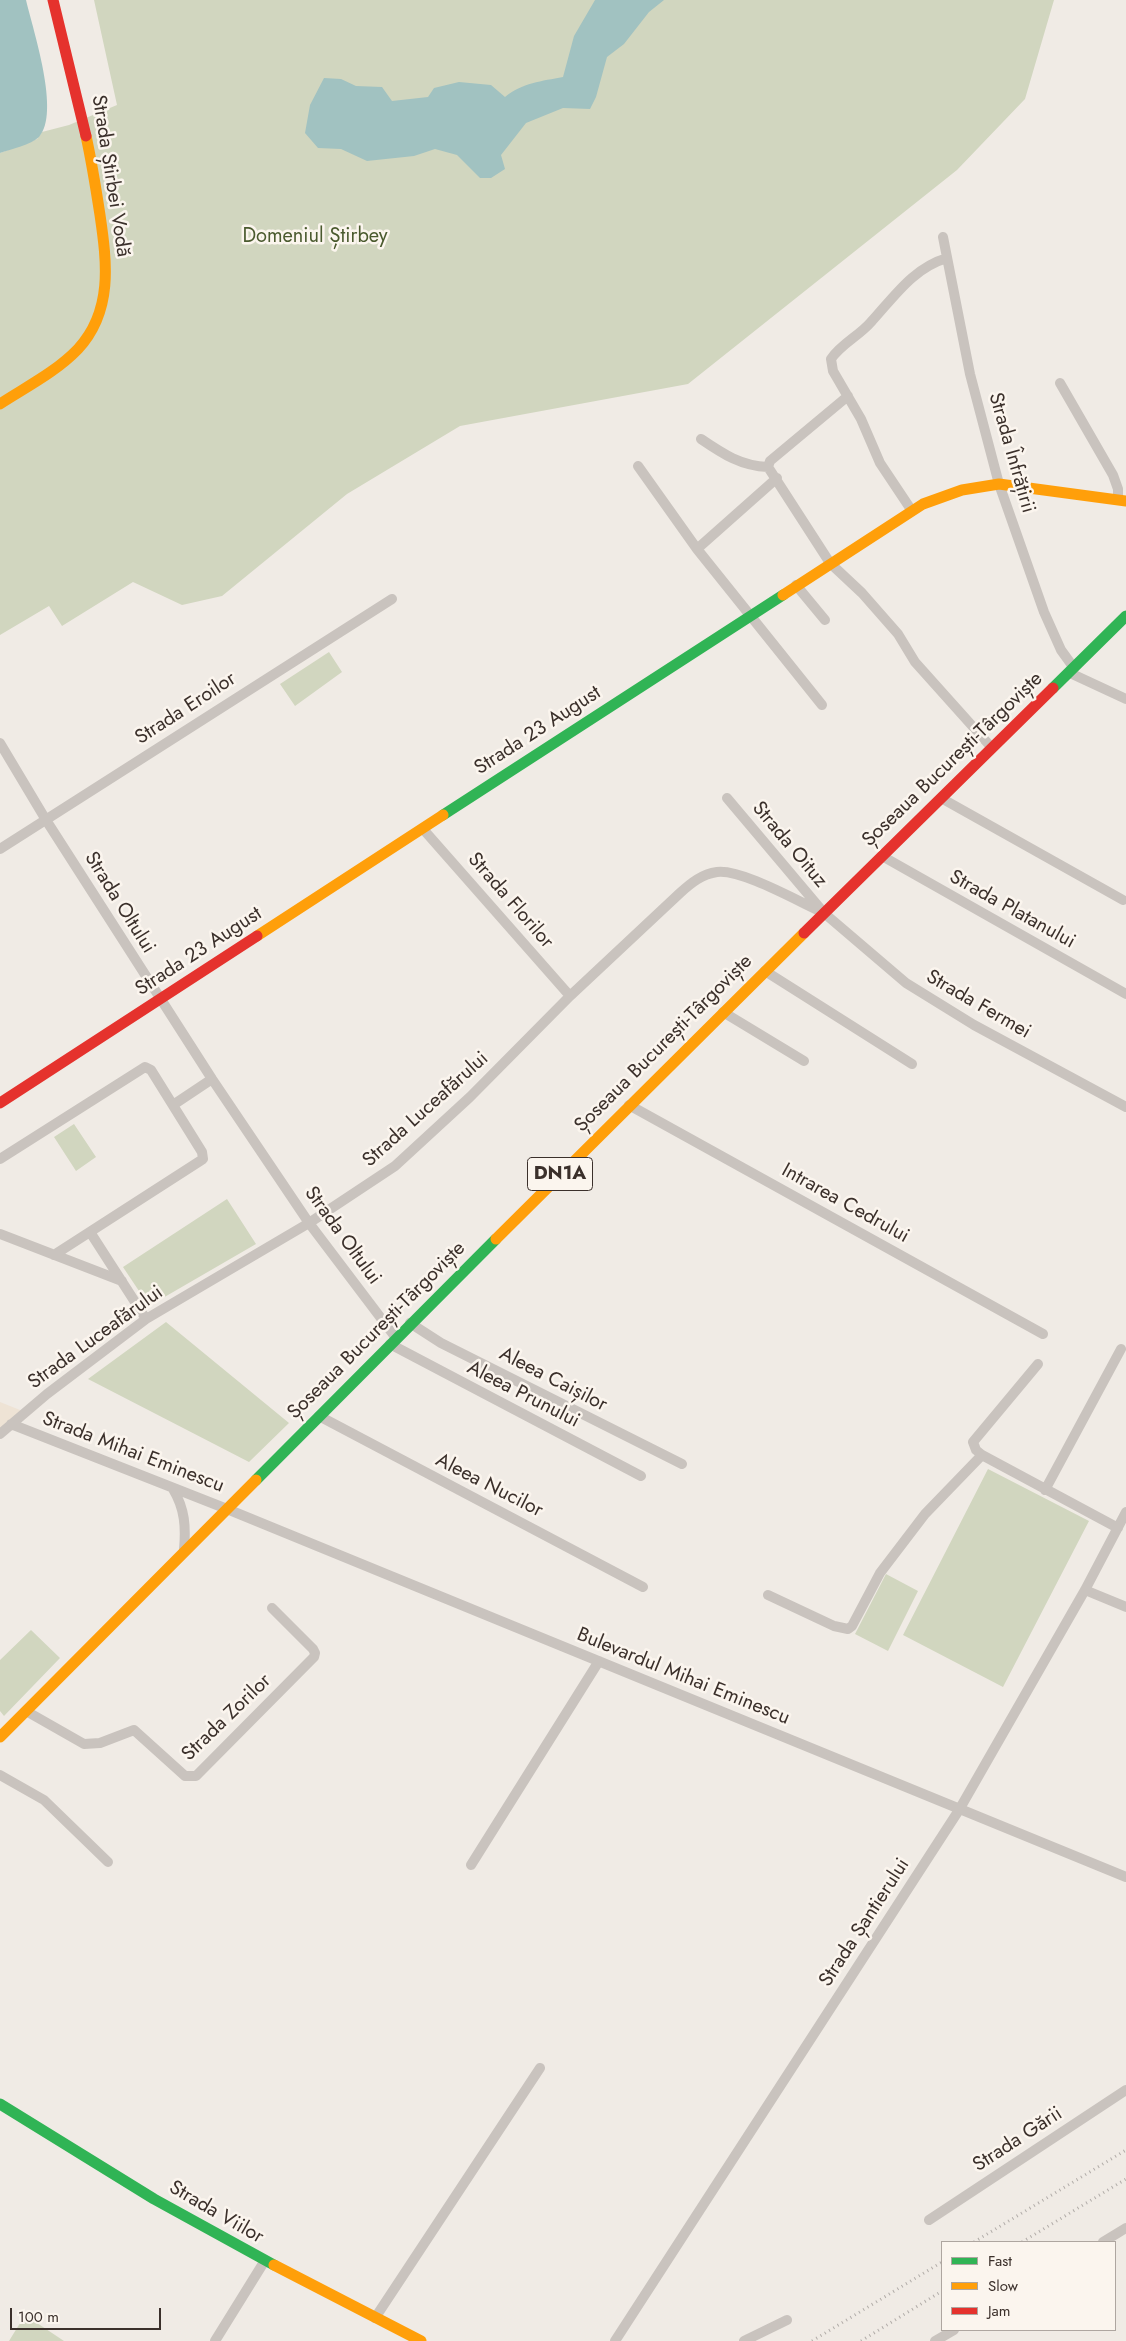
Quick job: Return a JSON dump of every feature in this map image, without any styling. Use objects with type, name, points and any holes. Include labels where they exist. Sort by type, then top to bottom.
[{"type":"main road","name":"Strada Știrbei Vodă","points":[[0,404],[59,366],[86,340],[96,323],[106,286],[106,254],[93,171],[76,89],[53,0]]},
{"type":"main road","name":"Strada 23 August","points":[[0,1103],[912,511],[943,496],[976,487],[999,484],[1122,500]]},
{"type":"main road","name":"Șoseaua București-Târgoviște","points":[[0,1737],[410,1323],[765,970],[1126,616]]},
{"type":"main road","name":"Strada Viilor","points":[[0,2104],[136,2189],[264,2262],[421,2341]]},
{"type":"street","name":"Strada Înfrățirii","points":[[943,237],[970,374],[999,484],[1044,612],[1060,650],[1072,671],[1126,699]]},
{"type":"street","points":[[912,511],[880,463],[861,419],[830,364],[834,354],[871,323],[894,293],[927,266],[947,258]]},
{"type":"street","points":[[1060,383],[1113,474],[1122,500]]},
{"type":"street","points":[[768,467],[770,461],[848,396]]},
{"type":"street","points":[[701,438],[726,456],[750,466],[768,467],[777,478],[830,563],[862,593],[898,634],[915,662],[992,748]]},
{"type":"street","points":[[638,466],[749,616],[761,626],[822,705]]},
{"type":"street","points":[[698,549],[777,478]]},
{"type":"street","points":[[796,585],[825,620]]},
{"type":"street","name":"Strada Eroilor","points":[[0,849],[392,598]]},
{"type":"street","name":"Strada Oltului","points":[[0,743],[46,820],[160,1000],[309,1223],[393,1341]]},
{"type":"street","name":"Strada Oituz","points":[[727,798],[824,914]]},
{"type":"street","points":[[941,798],[1123,900]]},
{"type":"street","name":"Strada Florilor","points":[[423,829],[570,996]]},
{"type":"street","name":"Strada Platanului","points":[[882,856],[1126,994]]},
{"type":"street","name":"Strada Luceafărului","points":[[12,1424],[47,1394],[146,1319],[309,1223],[374,1182],[406,1156],[470,1097],[570,996],[693,882],[708,874],[718,872],[740,874],[824,914]]},
{"type":"street","name":"Strada Fermei","points":[[824,914],[884,966],[936,1003],[1126,1107]]},
{"type":"street","points":[[765,970],[912,1064]]},
{"type":"street","points":[[723,1012],[804,1061]]},
{"type":"street","points":[[0,1159],[143,1068],[151,1070],[202,1152],[203,1159],[54,1255]]},
{"type":"street","points":[[173,1105],[212,1079]]},
{"type":"street","name":"Intrarea Cedrului","points":[[629,1105],[1043,1334]]},
{"type":"street","points":[[90,1232],[146,1319]]},
{"type":"street","points":[[0,1234],[122,1281]]},
{"type":"street","name":"Aleea Caișilor","points":[[410,1323],[441,1344],[682,1464]]},
{"type":"street","name":"Aleea Prunului","points":[[393,1341],[641,1476]]},
{"type":"street","points":[[1045,1490],[1121,1349]]},
{"type":"street","points":[[1038,1364],[973,1442],[976,1450],[1045,1490],[1118,1528]]},
{"type":"street","name":"Aleea Nucilor","points":[[319,1416],[643,1587]]},
{"type":"street","name":"Strada Mihai Eminescu","points":[[0,1434],[12,1424],[227,1509]]},
{"type":"street","points":[[768,1595],[834,1626],[848,1629],[852,1626],[886,1565],[925,1514],[982,1455]]},
{"type":"street","points":[[173,1489],[184,1516],[184,1550]]},
{"type":"street","name":"Bulevardul Mihai Eminescu","points":[[227,1509],[1126,1877]]},
{"type":"street","name":"Strada Șantierului","points":[[616,2341],[959,1810],[1126,1512]]},
{"type":"street","points":[[1084,1590],[1126,1607]]},
{"type":"street","name":"Strada Zorilor","points":[[26,1711],[84,1744],[100,1743],[130,1730],[138,1732],[185,1776],[196,1776],[314,1657],[313,1649],[272,1608]]},
{"type":"street","points":[[471,1865],[598,1661]]},
{"type":"street","points":[[0,1775],[44,1800],[108,1862]]},
{"type":"street","points":[[375,2318],[540,2068]]},
{"type":"street","name":"Strada Gării","points":[[929,2220],[1126,2090]]},
{"type":"street","points":[[1105,2241],[1126,2228]]},
{"type":"street","points":[[215,2341],[264,2262]]},
{"type":"street","points":[[744,2341],[787,2320]]},
{"type":"street","points":[[935,2341],[952,2331]]},
{"type":"green space","name":"Domeniul Știrbey","points":[[94,0],[1054,0],[1025,99],[957,170],[688,384],[460,426],[347,494],[222,596],[182,605],[133,582],[62,626],[49,606],[0,635],[0,153],[37,139],[42,132],[69,125],[117,105]]},
{"type":"green space","points":[[329,652],[342,672],[295,706],[280,684]]},
{"type":"green space","points":[[74,1124],[96,1157],[76,1171],[54,1137]]},
{"type":"green space","points":[[227,1199],[256,1244],[149,1306],[123,1267]]},
{"type":"green space","points":[[166,1322],[289,1423],[249,1462],[88,1379]]},
{"type":"green space","points":[[988,1469],[1089,1521],[1003,1687],[903,1635]]},
{"type":"green space","points":[[886,1574],[918,1591],[888,1651],[855,1634]]},
{"type":"green space","points":[[31,1630],[60,1658],[4,1716],[0,1711],[0,1660]]},
{"type":"green space","points":[[25,2315],[64,2341],[9,2341]]},
{"type":"shaded area","points":[[0,1402],[25,1412],[0,1434]]},
{"type":"water","points":[[0,0],[26,0],[39,50],[46,91],[47,110],[45,125],[39,137],[26,145],[0,153]]},
{"type":"water","points":[[595,0],[664,0],[649,12],[624,44],[607,57],[596,97],[590,109],[563,108],[526,123],[501,155],[505,169],[491,178],[480,178],[457,155],[435,149],[414,156],[367,161],[341,149],[318,148],[305,133],[310,105],[324,78],[341,79],[356,86],[382,87],[392,101],[428,97],[434,88],[459,82],[491,85],[505,97],[525,86],[563,77],[574,36]]},
{"type":"railway","points":[[976,2241],[1126,2150]]},
{"type":"railway","points":[[1024,2241],[1126,2179]]},
{"type":"railway","points":[[812,2341],[941,2263]]},
{"type":"railway","points":[[861,2341],[941,2292]]},
{"type":"traffic: fast","points":[[443,815],[783,595]]},
{"type":"traffic: fast","points":[[1053,688],[1126,616]]},
{"type":"traffic: fast","points":[[256,1480],[496,1239]]},
{"type":"traffic: fast","points":[[0,2104],[154,2199],[274,2265]]},
{"type":"traffic: slow","points":[[0,404],[51,372],[69,357],[78,349],[97,319],[105,286],[104,251],[97,195],[86,136]]},
{"type":"traffic: slow","points":[[783,595],[923,504],[962,490],[999,484],[1126,501]]},
{"type":"traffic: slow","points":[[257,936],[443,815]]},
{"type":"traffic: slow","points":[[496,1239],[804,933]]},
{"type":"traffic: slow","points":[[0,1737],[256,1480]]},
{"type":"traffic: slow","points":[[274,2265],[421,2341]]},
{"type":"traffic: jam","points":[[53,0],[86,136]]},
{"type":"traffic: jam","points":[[804,933],[1053,688]]},
{"type":"traffic: jam","points":[[0,1103],[257,936]]}]
